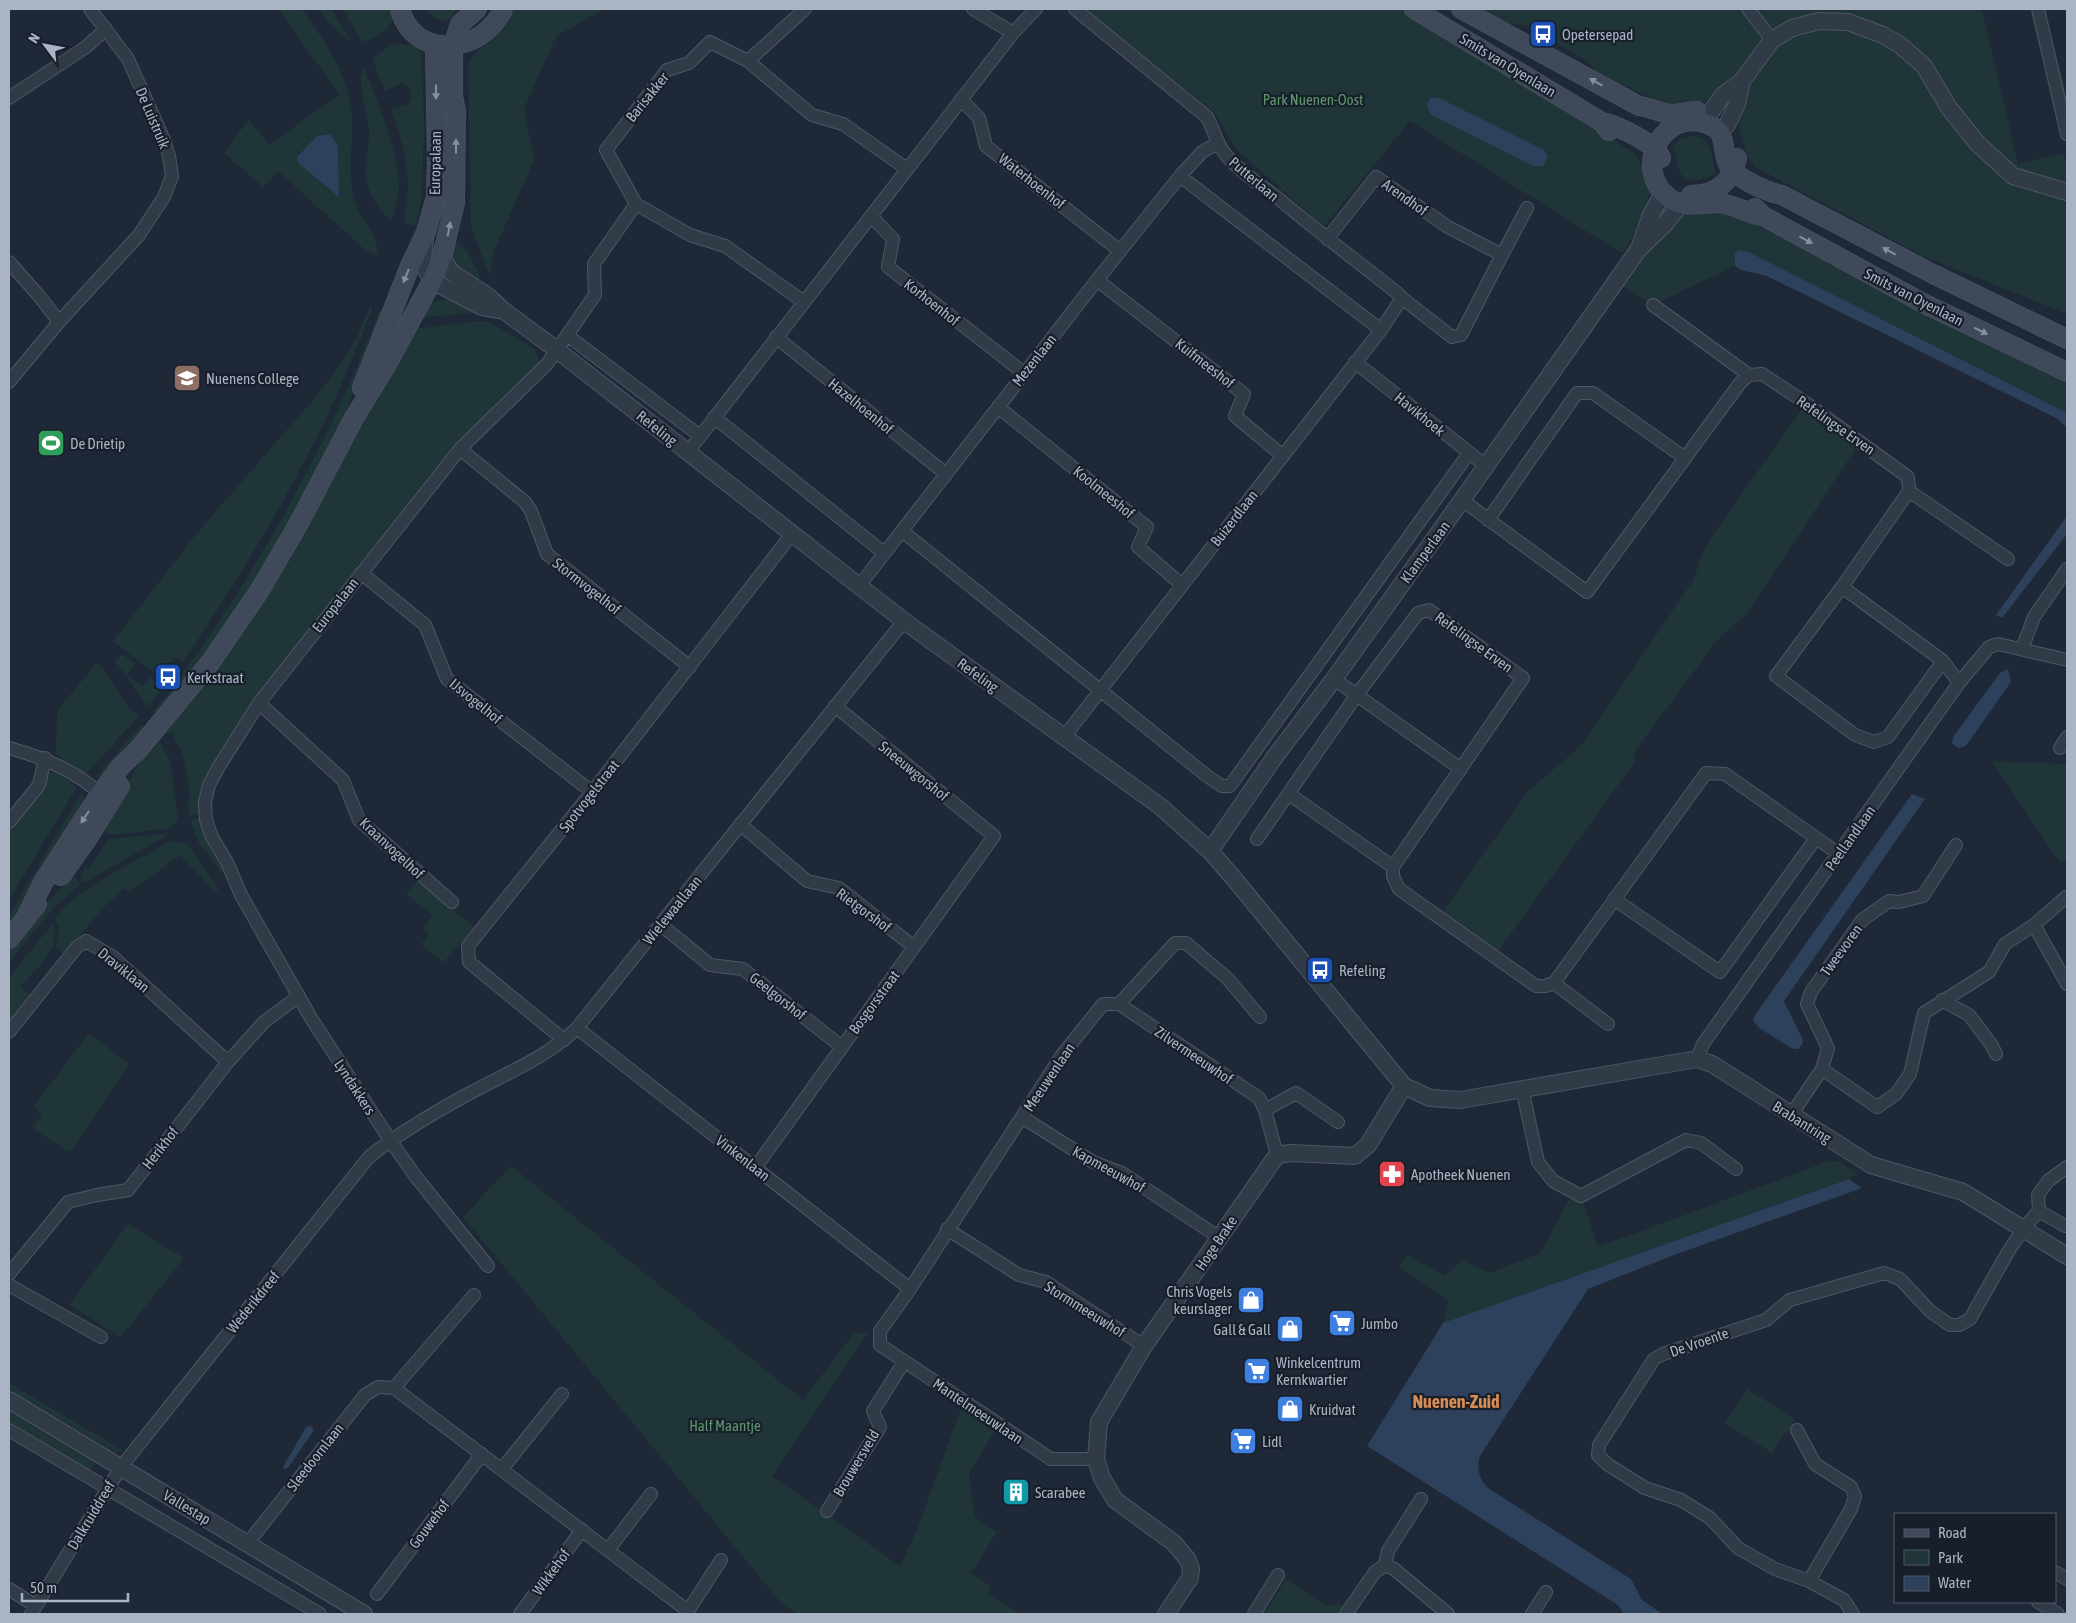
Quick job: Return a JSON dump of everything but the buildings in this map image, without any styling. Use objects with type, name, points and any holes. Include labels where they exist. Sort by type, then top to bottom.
[{"type":"main road","points":[[400,9],[406,21],[415,32],[434,44],[474,41],[490,30],[503,9]]},
{"type":"main road","points":[[412,9],[416,16],[428,27],[458,41]]},
{"type":"main road","points":[[458,41],[460,24],[477,9]]},
{"type":"main road","points":[[458,41],[477,26],[490,9]]},
{"type":"main road","name":"Smits van Oyenlaan","points":[[1414,9],[1602,122],[1615,125],[1653,153]]},
{"type":"main road","name":"Smits van Oyenlaan","points":[[1462,9],[1638,106],[1648,107],[1672,121]]},
{"type":"main road","name":"Europalaan","points":[[9,939],[28,913],[56,882],[105,798],[128,772],[137,751],[210,663],[260,590],[299,523],[354,418],[390,359],[432,281],[442,257],[455,203],[456,112],[461,95],[462,59],[458,41]]},
{"type":"main road","name":"Europalaan","points":[[354,418],[361,390],[410,266],[426,232],[436,197],[438,160],[434,44]]},
{"type":"main road","points":[[1684,199],[1664,193],[1654,177],[1653,153],[1672,121],[1696,111],[1706,118],[1723,138],[1729,165],[1735,166]]},
{"type":"main road","points":[[1653,153],[1660,155],[1666,179],[1684,199],[1695,206],[1719,196],[1735,166],[1737,143],[1727,125],[1706,118]]},
{"type":"main road","name":"Smits van Oyenlaan","points":[[1735,166],[1770,192],[1782,195],[1932,274],[2067,339]]},
{"type":"main road","name":"Smits van Oyenlaan","points":[[1719,196],[1754,206],[1763,216],[1923,303],[2067,372]]},
{"type":"street","name":"De Luistruik","points":[[9,382],[59,322],[139,235],[164,197],[172,176],[170,156],[164,140],[128,59],[90,9]]},
{"type":"street","points":[[748,62],[805,9]]},
{"type":"street","points":[[973,9],[1012,33]]},
{"type":"street","points":[[688,452],[1012,33],[1036,9]]},
{"type":"street","name":"Putterlaan","points":[[1076,9],[1207,117],[1215,130],[1218,143],[1240,168],[1402,298]]},
{"type":"street","points":[[1748,9],[1772,40]]},
{"type":"street","points":[[2038,9],[2067,134]]},
{"type":"street","points":[[1706,118],[1723,95],[1742,81],[1772,40],[1792,28],[1819,21],[1848,22],[1883,36],[1900,46],[1924,66],[1949,108],[1978,144],[2013,176],[2067,192]]},
{"type":"street","points":[[9,98],[86,47],[106,29]]},
{"type":"street","name":"Barisakker","points":[[636,204],[606,150],[667,70],[689,63],[710,42],[748,62],[812,115],[843,124],[907,169]]},
{"type":"street","points":[[1727,125],[1737,104],[1742,81]]},
{"type":"street","name":"Waterhoenhof","points":[[961,99],[979,118],[986,146],[1120,251]]},
{"type":"street","name":"Mezenlaan","points":[[859,586],[1180,176],[1202,152],[1218,143]]},
{"type":"street","points":[[1180,176],[1381,330]]},
{"type":"street","name":"Arendhof","points":[[1327,239],[1376,177],[1448,227],[1502,255]]},
{"type":"street","name":"Klamperlaan","points":[[1638,250],[1651,215],[1664,193]]},
{"type":"street","name":"Klamperlaan","points":[[1210,851],[1274,758],[1334,679],[1638,250],[1664,225],[1684,199]]},
{"type":"street","points":[[557,350],[595,295],[594,264],[636,204],[690,235],[725,246],[804,302]]},
{"type":"street","points":[[1402,298],[1452,337],[1461,335],[1527,208]]},
{"type":"street","name":"Korhoenhof","points":[[871,216],[893,239],[888,267],[1024,373]]},
{"type":"street","points":[[426,232],[423,260],[432,281]]},
{"type":"street","name":"Refeling","points":[[442,257],[451,272],[488,296],[504,311],[557,350],[904,621],[1161,807],[1210,851],[1404,1086]]},
{"type":"street","points":[[9,262],[59,322]]},
{"type":"street","name":"Kuifmeeshof","points":[[1097,280],[1244,394],[1234,416],[1282,456]]},
{"type":"street","name":"Refeling","points":[[432,281],[482,307],[504,311]]},
{"type":"street","name":"Buizerdlaan","points":[[1064,737],[1181,584],[1381,330],[1402,298]]},
{"type":"street","name":"Refelingse Erven","points":[[1653,306],[1749,375],[1762,374],[1886,460],[1908,477],[1909,492]]},
{"type":"street","name":"Refeling","points":[[567,336],[700,436]]},
{"type":"street","name":"Hazelhoenhof","points":[[776,337],[946,474]]},
{"type":"street","name":"Europalaan","points":[[241,895],[212,837],[206,820],[206,802],[209,785],[218,768],[259,703],[460,450],[547,364],[557,350]]},
{"type":"street","name":"Havikhoek","points":[[1355,362],[1486,466]]},
{"type":"street","points":[[1462,500],[1587,592],[1740,383],[1749,375]]},
{"type":"street","points":[[1488,520],[1577,393],[1593,393],[1685,458]]},
{"type":"street","name":"Koolmeeshof","points":[[998,407],[1147,527],[1138,547],[1181,584]]},
{"type":"street","points":[[714,417],[884,554]]},
{"type":"street","name":"Stormvogelhof","points":[[460,450],[525,502],[531,511],[547,554],[690,666]]},
{"type":"street","name":"Klamperlaan","points":[[1100,691],[1222,786],[1230,786],[1468,453]]},
{"type":"street","points":[[1943,661],[1888,737],[1874,742],[1855,736],[1776,676],[1909,492],[2008,559]]},
{"type":"street","points":[[902,531],[1100,691]]},
{"type":"street","name":"Spotvogelstraat","points":[[564,1040],[469,962],[468,946],[592,792],[792,534]]},
{"type":"street","points":[[2067,569],[2034,617],[2022,649],[2067,660]]},
{"type":"street","name":"IJsvogelhof","points":[[361,573],[425,625],[447,679],[592,792]]},
{"type":"street","points":[[1842,587],[1943,661],[1959,683]]},
{"type":"street","name":"Refelingse Erven","points":[[1257,839],[1356,696],[1418,612],[1429,610],[1523,678],[1393,867]]},
{"type":"street","name":"Wielewaallaan","points":[[390,1140],[468,1094],[542,1056],[577,1028],[904,621]]},
{"type":"street","name":"Peellandlaan","points":[[1697,1059],[1704,1044],[1959,683],[1989,647],[1998,644],[2022,649]]},
{"type":"street","points":[[1334,679],[1461,769]]},
{"type":"street","name":"Kraanvogelhof","points":[[259,703],[343,780],[359,820],[452,902]]},
{"type":"street","name":"Sneeuwgorshof","points":[[835,706],[994,836]]},
{"type":"street","points":[[2060,748],[2067,737]]},
{"type":"street","points":[[9,748],[45,758],[71,772],[105,798]]},
{"type":"street","points":[[9,822],[39,785],[45,758]]},
{"type":"street","points":[[1289,794],[1393,867],[1393,876],[1399,889],[1536,986],[1554,983],[1706,773],[1725,774],[1839,854]]},
{"type":"street","name":"Rietgorshof","points":[[740,824],[807,881],[839,888],[914,947]]},
{"type":"street","name":"Bosgorsstraat","points":[[755,1168],[994,836]]},
{"type":"street","points":[[1614,899],[1720,972],[1816,838]]},
{"type":"street","name":"Tweevoren","points":[[1790,1114],[1822,1069],[1828,1048],[1807,1004],[1811,992],[1862,920],[1889,901],[1899,902],[1923,896],[1956,846]]},
{"type":"street","name":"Lyndakkers","points":[[241,895],[299,996],[390,1140],[421,1184],[488,1266]]},
{"type":"street","points":[[1822,1069],[1877,1107],[1883,1104],[1896,1094],[1910,1074],[1924,1013],[1989,972],[2005,944],[2034,926],[2066,897]]},
{"type":"street","name":"Geelgorshof","points":[[660,924],[710,965],[743,969],[842,1047]]},
{"type":"street","points":[[2034,926],[2067,984]]},
{"type":"street","name":"Draviklaan","points":[[9,1032],[77,947],[86,941],[113,957],[228,1062]]},
{"type":"street","name":"Meeuwenlaan","points":[[880,1331],[910,1289],[947,1229],[1062,1055],[1103,1004],[1119,1004],[1175,943],[1186,943],[1228,978],[1260,1017]]},
{"type":"street","points":[[1554,983],[1608,1024]]},
{"type":"street","name":"Herikhof","points":[[9,1274],[68,1202],[97,1194],[128,1190],[228,1062],[264,1022],[299,996]]},
{"type":"street","points":[[1942,1000],[1969,1015],[1991,1044],[1996,1054]]},
{"type":"street","name":"Zilvermeeuwhof","points":[[1119,1004],[1259,1098],[1265,1110],[1277,1155]]},
{"type":"street","name":"Vinkenlaan","points":[[577,1028],[910,1289]]},
{"type":"street","points":[[1277,1155],[1290,1152],[1355,1156],[1368,1144],[1404,1086],[1430,1098],[1460,1100],[1697,1059]]},
{"type":"street","name":"Brabantring","points":[[1697,1059],[1712,1064],[1871,1165],[1963,1192],[2067,1256]]},
{"type":"street","points":[[1522,1088],[1538,1162],[1553,1181],[1581,1196],[1686,1140],[1701,1143],[1736,1169]]},
{"type":"street","points":[[1265,1110],[1296,1093],[1338,1122]]},
{"type":"street","name":"Kapmeeuwhof","points":[[1022,1117],[1093,1162],[1122,1173],[1220,1238]]},
{"type":"street","name":"Wederikdreef","points":[[121,1467],[369,1157],[390,1140]]},
{"type":"street","name":"Hoge Brake","points":[[1166,1614],[1190,1578],[1191,1569],[1188,1560],[1174,1543],[1115,1500],[1102,1478],[1096,1459],[1099,1422],[1144,1346],[1277,1155]]},
{"type":"street","points":[[2023,1229],[2039,1211],[2038,1195],[2048,1181],[2067,1167]]},
{"type":"street","points":[[2039,1211],[2065,1226]]},
{"type":"street","name":"Stormmeeuwhof","points":[[947,1229],[1018,1275],[1046,1282],[1144,1346]]},
{"type":"street","name":"De Vroente","points":[[1852,1614],[1844,1600],[1809,1581],[1775,1569],[1738,1548],[1710,1518],[1682,1500],[1645,1488],[1606,1464],[1598,1455],[1599,1445],[1654,1359],[1663,1354],[1766,1320],[1790,1300],[1884,1273],[1900,1279],[1930,1311],[1950,1325],[1959,1325],[1970,1319],[2023,1229]]},
{"type":"street","points":[[9,1286],[101,1337]]},
{"type":"street","points":[[474,1295],[394,1388],[582,1530],[687,1613],[721,1560]]},
{"type":"street","name":"Mantelmeeuwlaan","points":[[880,1331],[880,1345],[1051,1459],[1096,1459]]},
{"type":"street","name":"Brouwersveld","points":[[827,1511],[880,1427],[873,1411],[904,1362]]},
{"type":"street","name":"Sleedoornlaan","points":[[247,1544],[365,1396],[378,1387],[394,1388]]},
{"type":"street","points":[[502,1469],[562,1394]]},
{"type":"street","name":"Vallestap","points":[[9,1400],[364,1614]]},
{"type":"street","name":"Vallestap","points":[[9,1430],[320,1614]]},
{"type":"street","points":[[1797,1430],[1815,1464],[1850,1487],[1855,1496],[1852,1509],[1809,1581]]},
{"type":"street","name":"Gouwehof","points":[[377,1594],[482,1454]]},
{"type":"street","name":"Dalkruiddreef","points":[[34,1610],[121,1467]]},
{"type":"street","points":[[608,1550],[651,1494]]},
{"type":"street","points":[[1346,1614],[1375,1572],[1385,1565],[1388,1551],[1421,1499]]},
{"type":"street","name":"Wikkehof","points":[[520,1614],[582,1530]]},
{"type":"street","points":[[1385,1565],[1394,1569],[1448,1614]]},
{"type":"street","points":[[2056,1573],[2067,1579]]},
{"type":"street","points":[[1254,1614],[1278,1576]]},
{"type":"street","points":[[9,1589],[34,1610]]},
{"type":"street","points":[[1532,1614],[1546,1592]]},
{"type":"street","points":[[2040,1603],[2058,1614]]},
{"type":"green space","points":[[278,9],[302,9],[327,46],[341,72],[350,100],[352,115],[351,168],[354,199],[360,214],[375,239],[378,255],[366,251],[278,171],[263,187],[224,153],[249,119],[269,145],[339,94]],"holes":[[[329,134],[338,146],[339,196],[317,136]]]},
{"type":"green space","points":[[319,9],[331,9],[352,41],[334,29]]},
{"type":"green space","points":[[342,9],[393,9],[392,21],[380,34],[363,42]]},
{"type":"green space","points":[[425,9],[458,9],[447,22],[434,18]]},
{"type":"green space","points":[[514,9],[605,9],[556,36],[524,109],[534,160],[495,249],[489,276],[471,226],[468,66],[477,51],[502,31]]},
{"type":"green space","name":"Park Nuenen-Oost","points":[[1082,9],[1404,9],[1633,152],[1644,167],[1649,180],[1648,202],[1623,254],[1410,121],[1324,227],[1235,148],[1214,112]]},
{"type":"green space","points":[[1478,9],[1982,9],[2018,164],[2063,153],[2067,166],[2067,314],[1925,257],[1755,167],[1747,155],[1738,124],[1742,113],[1714,97],[1702,102],[1689,104],[1663,103],[1598,74],[1586,60],[1526,26],[1505,23]]},
{"type":"green space","points":[[397,44],[416,45],[422,53],[424,129],[422,195],[416,226],[404,224],[408,187],[405,154],[391,108],[408,105],[412,97],[409,88],[402,83],[385,91],[372,59],[388,47]]},
{"type":"green space","points":[[363,65],[392,144],[399,176],[398,196],[392,222],[375,202],[367,181],[369,128],[361,83]]},
{"type":"green space","points":[[1692,136],[1699,137],[1708,144],[1716,172],[1696,181],[1686,179],[1682,175],[1672,146],[1681,139]]},
{"type":"green space","points":[[1709,211],[1729,211],[1922,309],[2067,379],[2067,413],[1751,253],[1735,253],[1735,266],[1653,305],[1616,282],[1679,216]]},
{"type":"green space","points":[[456,242],[465,249],[474,263],[481,279],[476,283],[465,276],[455,263],[450,245]]},
{"type":"green space","points":[[449,299],[470,307],[470,313],[421,318],[428,304],[438,300]]},
{"type":"green space","points":[[370,306],[373,308],[345,376],[295,480],[241,572],[183,662],[176,657],[160,678],[113,641],[197,533],[319,393],[357,337]]},
{"type":"green space","points":[[380,310],[386,313],[345,414],[300,504],[226,631],[157,715],[153,712],[228,607],[295,495],[340,405]]},
{"type":"green space","points":[[480,321],[490,322],[534,349],[540,361],[438,465],[270,680],[200,814],[189,816],[188,801],[190,801],[183,757],[171,733],[168,733],[159,741],[170,760],[178,819],[175,824],[168,829],[111,835],[104,831],[140,761],[211,672],[412,325],[421,328]]},
{"type":"green space","points":[[1806,403],[1860,442],[1747,613],[1715,643],[1635,751],[1634,763],[1494,957],[1439,917],[1529,790],[1582,745],[1694,579],[1702,554],[1710,539]]},
{"type":"green space","points":[[122,654],[135,664],[127,674],[142,686],[151,676],[158,681],[153,687],[160,692],[147,707],[115,661]]},
{"type":"green space","points":[[96,664],[102,667],[129,708],[139,716],[86,774],[56,754],[57,714],[59,708]]},
{"type":"green space","points":[[142,724],[146,727],[101,777],[95,777]]},
{"type":"green space","points":[[1992,761],[2067,764],[2067,859],[2060,863]]},
{"type":"green space","points":[[54,771],[77,787],[9,900],[9,831],[41,792],[50,772]]},
{"type":"green space","points":[[81,794],[83,794],[85,800],[25,904],[9,927],[9,915]]},
{"type":"green space","points":[[200,818],[205,837],[220,862],[225,877],[199,843],[190,820]]},
{"type":"green space","points":[[171,833],[84,883],[80,877],[85,869],[88,869],[109,839]]},
{"type":"green space","points":[[174,839],[177,844],[181,842],[187,843],[219,889],[215,892],[180,855],[129,893],[125,888],[102,909],[64,955],[56,948],[59,928],[55,917],[66,906],[94,884]]},
{"type":"green space","points":[[74,875],[80,885],[53,908],[9,962],[9,950],[35,916]]},
{"type":"green space","points":[[418,880],[474,927],[443,963],[421,944],[429,934],[423,928],[433,916],[406,894]]},
{"type":"green space","points":[[53,923],[55,932],[51,949],[40,966],[21,987],[31,995],[9,1022],[9,977]]},
{"type":"green space","points":[[89,1033],[129,1064],[70,1153],[32,1128],[42,1114],[33,1107]]},
{"type":"green space","points":[[1829,1161],[1838,1161],[1857,1174],[1849,1179],[1443,1323],[1449,1301],[1399,1267],[1407,1254],[1445,1276],[1461,1260],[1490,1273],[1540,1253],[1569,1200],[1581,1196],[1598,1247]]},
{"type":"green space","name":"Half Maantje","points":[[511,1166],[803,1400],[854,1333],[868,1333],[772,1476],[900,1566],[917,1530],[961,1408],[994,1432],[969,1474],[975,1517],[997,1532],[971,1573],[991,1586],[988,1593],[1021,1614],[798,1614],[782,1604],[463,1217]]},
{"type":"green space","points":[[128,1224],[184,1258],[121,1337],[69,1305]]},
{"type":"green space","points":[[9,1383],[124,1451],[115,1452],[9,1389]]},
{"type":"green space","points":[[1747,1389],[1795,1419],[1788,1433],[1784,1433],[1772,1453],[1725,1423]]},
{"type":"green space","points":[[9,1411],[95,1463],[90,1472],[9,1424]]},
{"type":"green space","points":[[1286,1579],[1328,1606],[1339,1604],[1346,1607],[1341,1614],[1264,1614]]},
{"type":"water","points":[[1430,98],[1439,98],[1544,150],[1548,157],[1543,166],[1533,166],[1430,114],[1427,105]]},
{"type":"water","points":[[330,134],[338,146],[339,197],[298,163],[297,157],[317,136]]},
{"type":"water","points":[[1738,250],[1751,253],[2067,413],[2067,427],[2056,418],[1767,276],[1741,270],[1735,266],[1735,253]]},
{"type":"water","points":[[2067,516],[2067,534],[2002,618],[1996,615]]},
{"type":"water","points":[[2008,669],[2011,682],[1966,746],[1958,748],[1952,743],[1953,737],[2000,673]]},
{"type":"water","points":[[1912,794],[1925,799],[1784,1001],[1803,1040],[1802,1045],[1798,1049],[1793,1049],[1759,1028],[1753,1020],[1755,1015]]},
{"type":"water","points":[[1849,1179],[1862,1188],[1674,1255],[1588,1289],[1480,1456],[1479,1473],[1482,1481],[1488,1488],[1631,1579],[1642,1600],[1663,1614],[1624,1614],[1618,1605],[1367,1446],[1443,1323]]},
{"type":"water","points":[[311,1426],[314,1430],[288,1468],[284,1469],[283,1467],[306,1427]]},
{"type":"place","name":"Opetersepad","points":[[1543,34]]},
{"type":"place","name":"Nuenens College","points":[[187,378]]},
{"type":"place","name":"De Drietip","points":[[51,443]]},
{"type":"place","name":"Kerkstraat","points":[[168,677]]},
{"type":"place","name":"Refeling","points":[[1320,970]]},
{"type":"place","name":"Apotheek Nuenen","points":[[1392,1174]]},
{"type":"place","name":"Chris Vogels keurslager","points":[[1251,1300]]},
{"type":"place","name":"Jumbo","points":[[1342,1323]]},
{"type":"place","name":"Gall & Gall","points":[[1290,1329]]},
{"type":"place","name":"Winkelcentrum Kernkwartier","points":[[1257,1371]]},
{"type":"place","name":"Kruidvat","points":[[1290,1409]]},
{"type":"place","name":"Lidl","points":[[1243,1441]]},
{"type":"place","name":"Scarabee","points":[[1016,1492]]},
{"type":"district","name":"Nuenen-Zuid","points":[[1456,1401]]}]
